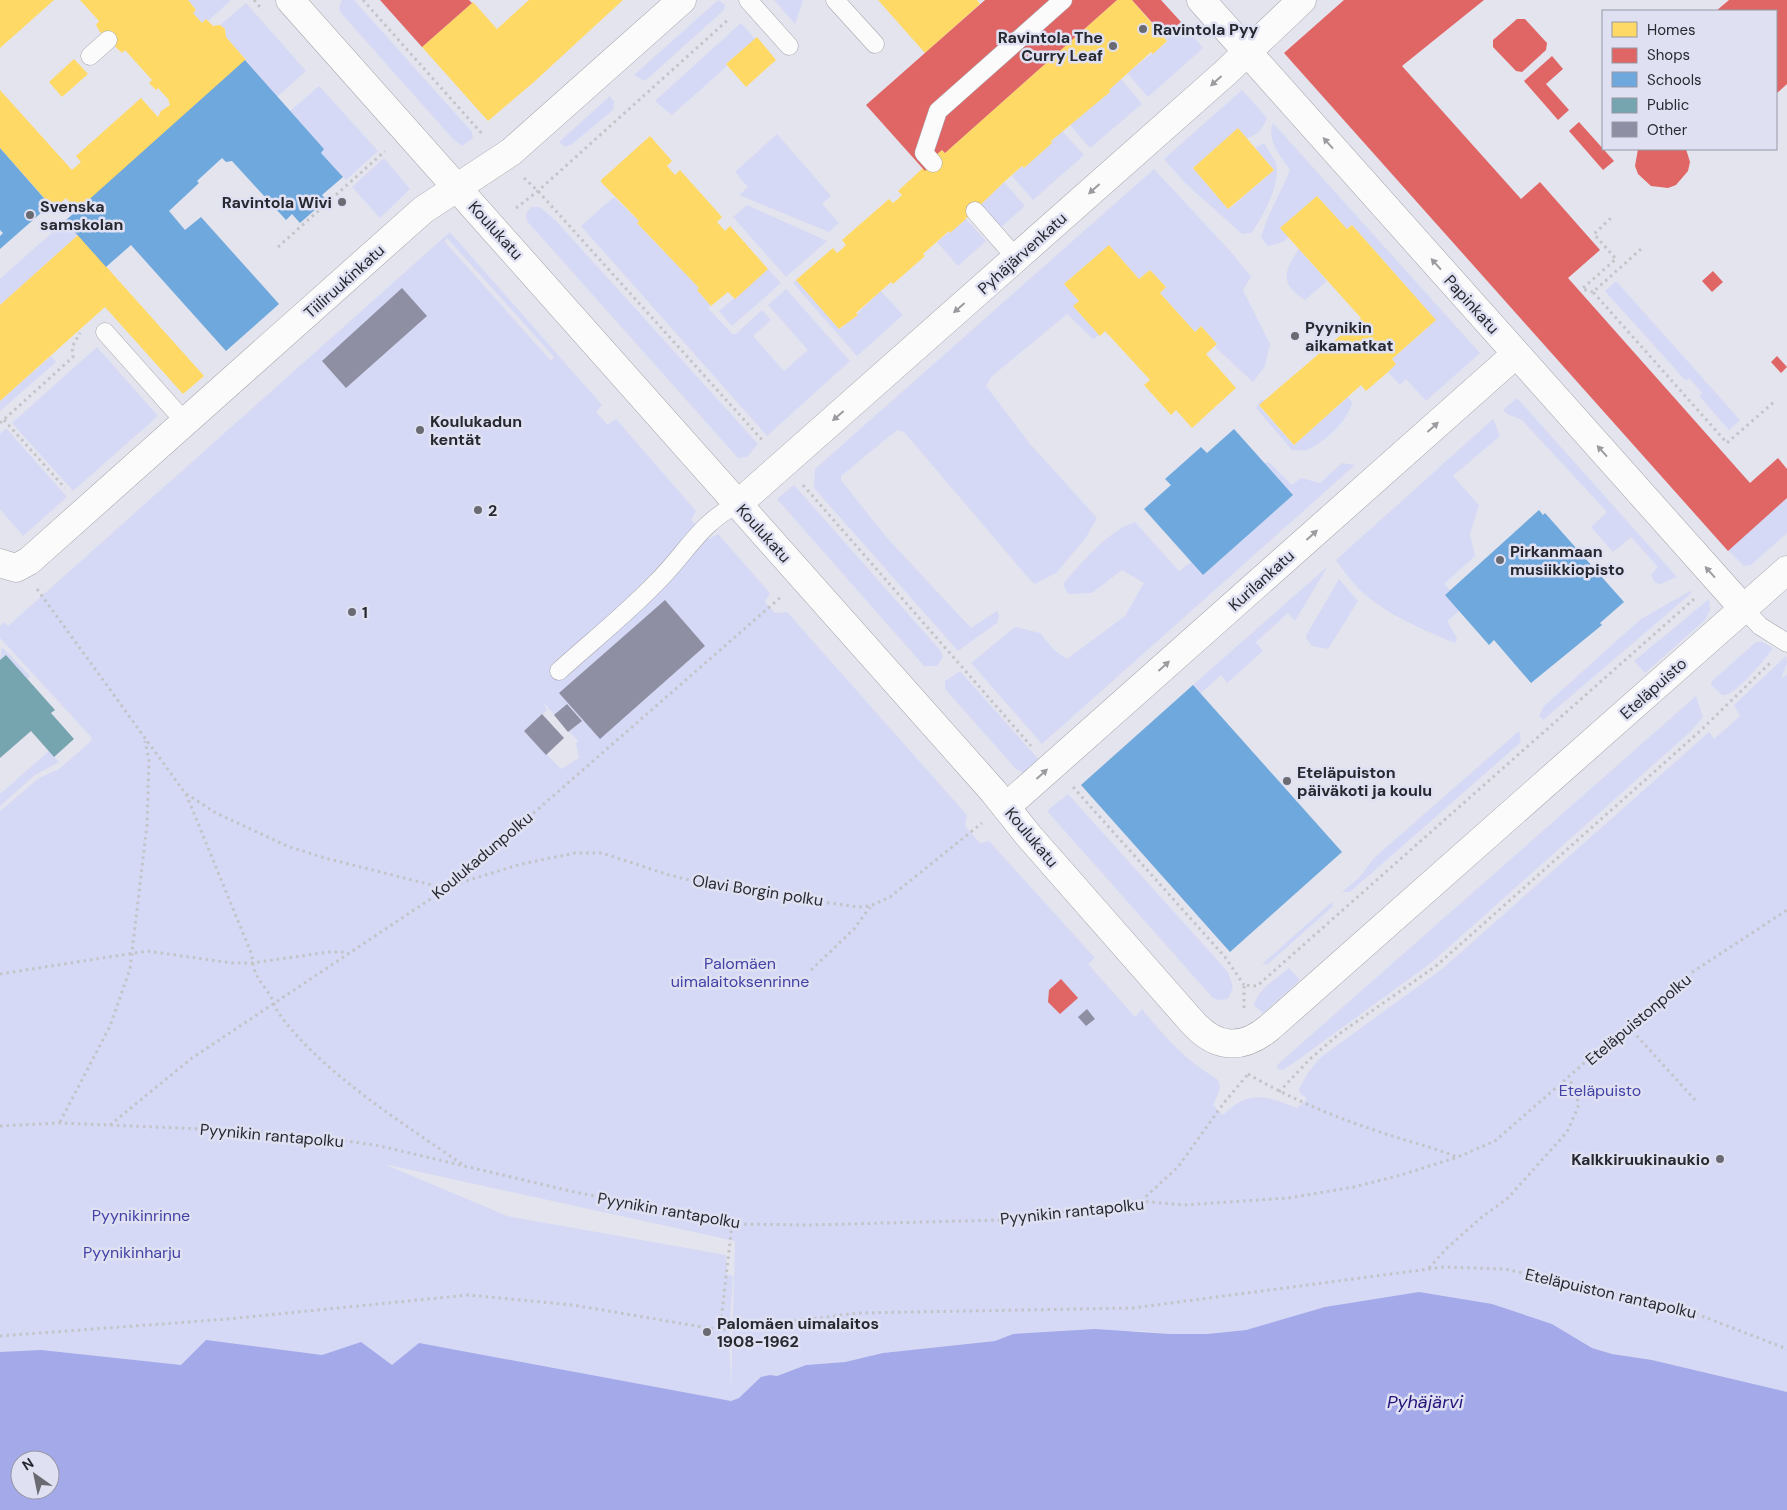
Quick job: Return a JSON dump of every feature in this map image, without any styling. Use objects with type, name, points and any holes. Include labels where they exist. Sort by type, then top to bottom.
[{"type":"street","name":"Koulukatu","points":[[290,0],[738,504],[995,814],[1197,1027],[1211,1038],[1228,1044],[1248,1042]]},
{"type":"street","name":"Tiiliruukinkatu","points":[[14,564],[185,422],[423,210],[504,157],[682,0]]},
{"type":"street","name":"Papinkatu","points":[[1201,0],[1743,608]]},
{"type":"street","name":"Pyhäjärvenkatu","points":[[738,504],[1247,52],[1302,0]]},
{"type":"street","name":"Kurilankatu","points":[[995,814],[1516,354]]},
{"type":"street","name":"Eteläpuisto","points":[[1248,1042],[1269,1028],[1787,570]]},
{"type":"lane","points":[[749,0],[789,46]]},
{"type":"lane","points":[[835,0],[875,44]]},
{"type":"lane","points":[[933,163],[924,153],[938,111],[1063,0]]},
{"type":"lane","points":[[90,56],[108,40]]},
{"type":"lane","points":[[975,211],[1016,258]]},
{"type":"lane","points":[[105,332],[185,422]]},
{"type":"lane","points":[[559,671],[657,583],[704,527],[720,513],[738,504]]},
{"type":"lane","points":[[1743,608],[1760,626],[1787,643]]},
{"type":"path","points":[[363,0],[784,464],[1038,754],[1052,765],[1225,957],[1244,984],[1244,1012]]},
{"type":"path","points":[[513,210],[538,191],[749,0]]},
{"type":"path","points":[[278,247],[387,149]]},
{"type":"path","points":[[1612,217],[1594,234],[1616,259],[1582,289],[1593,292],[1727,443],[1775,401]]},
{"type":"path","points":[[1593,292],[1641,249]]},
{"type":"path","points":[[0,423],[73,357],[72,347],[76,337]]},
{"type":"path","points":[[4,420],[70,494]]},
{"type":"path","points":[[14,564],[185,793],[252,955],[253,972],[278,1011],[297,1034],[347,1081],[465,1166]]},
{"type":"path","points":[[1244,984],[1257,986],[1703,590],[1718,580]]},
{"type":"path","name":"Koulukadunpolku","points":[[110,1125],[192,1058],[348,952],[450,886],[784,594]]},
{"type":"path","points":[[1279,1092],[1310,1058],[1340,1034],[1436,966],[1699,732],[1773,660]]},
{"type":"path","points":[[59,1123],[110,1026],[130,969],[147,825],[149,760],[145,738]]},
{"type":"path","points":[[185,793],[216,813],[287,846],[378,872],[432,885],[450,886]]},
{"type":"path","name":"Olavi Borgin polku","points":[[450,886],[521,864],[575,853],[589,853],[602,854],[669,875],[723,888],[858,907],[870,906],[890,897],[995,814]]},
{"type":"path","points":[[811,970],[854,929],[870,906]]},
{"type":"path","name":"Eteläpuistonpolku","points":[[1458,1157],[1495,1141],[1677,982],[1787,910]]},
{"type":"path","points":[[0,974],[147,951],[232,963],[252,963],[329,952],[348,952]]},
{"type":"path","points":[[1628,1026],[1695,1100]]},
{"type":"path","points":[[1142,1201],[1178,1167],[1223,1104],[1248,1074],[1298,1102],[1375,1130],[1428,1145],[1458,1157]]},
{"type":"path","points":[[1429,1269],[1454,1241],[1507,1198],[1567,1132],[1578,1106],[1577,1089],[1568,1079]]},
{"type":"path","name":"Pyynikin rantapolku","points":[[0,1126],[59,1123],[251,1131],[327,1138],[380,1146],[570,1191],[732,1224],[808,1225],[1001,1220],[1142,1201],[1184,1205],[1288,1198],[1354,1187],[1421,1170],[1458,1157]]},
{"type":"path","points":[[720,1330],[732,1224]]},
{"type":"path","name":"Eteläpuiston rantapolku","points":[[0,1336],[218,1320],[468,1295],[573,1305],[720,1330],[859,1313],[1133,1308],[1429,1269],[1506,1268],[1671,1305],[1712,1318],[1787,1349]]},
{"type":"green space","points":[[188,0],[231,0],[208,21],[206,19],[202,23],[193,13],[196,10]]},
{"type":"green space","points":[[342,0],[354,0],[472,132],[473,138],[462,146],[453,139],[341,13],[339,8]]},
{"type":"green space","points":[[718,0],[725,5],[724,10],[645,81],[634,75]]},
{"type":"green space","points":[[774,0],[803,0],[795,24]]},
{"type":"green space","points":[[246,3],[306,71],[277,97],[226,37],[225,29],[220,25]]},
{"type":"green space","points":[[1181,22],[1203,48],[1148,97],[1127,73],[1167,42],[1165,37]]},
{"type":"green space","points":[[741,23],[755,39],[726,64],[727,66],[672,115],[655,101]]},
{"type":"green space","points":[[1121,79],[1142,104],[1090,148],[1069,124],[1110,92],[1109,90]]},
{"type":"green space","points":[[319,86],[378,151],[346,180],[321,153],[324,149],[290,111]]},
{"type":"green space","points":[[1242,90],[1267,118],[1264,125],[1260,131],[1247,138],[1238,129],[1193,168],[1229,209],[1274,170],[1255,148],[1264,143],[1276,163],[1277,171],[1274,190],[1251,233],[1242,234],[1185,183],[1164,159]]},
{"type":"green space","points":[[610,96],[614,102],[613,110],[571,145],[565,147],[559,142]]},
{"type":"green space","points":[[1273,123],[1480,353],[1426,401],[1406,379],[1400,385],[1388,372],[1396,364],[1392,359],[1436,320],[1352,225],[1347,229],[1317,196],[1281,228],[1289,237],[1283,242],[1268,246],[1261,238],[1267,220],[1290,170],[1275,148],[1271,136]]},
{"type":"green space","points":[[1062,131],[1084,155],[1033,200],[1012,176],[1022,166],[1024,168]]},
{"type":"green space","points":[[777,134],[831,196],[822,204],[839,223],[829,232],[739,195],[748,187],[735,172]]},
{"type":"green space","points":[[384,158],[410,189],[380,218],[352,187]]},
{"type":"green space","points":[[1154,169],[1231,252],[1251,277],[1243,290],[1270,344],[1265,366],[1253,382],[1216,348],[1217,344],[1201,327],[1195,332],[1160,293],[1166,287],[1150,270],[1139,279],[1109,245],[1064,284],[1079,301],[1074,306],[1099,335],[1093,339],[1067,314],[991,377],[986,386],[1030,444],[1097,518],[1085,539],[1056,573],[1035,584],[1031,581],[904,432],[897,430],[841,476],[841,480],[887,538],[971,628],[997,611],[999,615],[997,623],[958,651],[814,488],[815,469]]},
{"type":"green space","points":[[1004,182],[1025,206],[1000,228],[981,206],[982,202]]},
{"type":"green space","points":[[614,197],[639,221],[637,223],[699,288],[711,305],[708,308],[732,334],[736,334],[762,310],[771,320],[753,336],[784,371],[808,350],[768,305],[786,289],[850,361],[767,436],[581,226]]},
{"type":"green space","points":[[747,205],[827,241],[786,277],[733,217]]},
{"type":"green space","points":[[531,207],[540,207],[557,222],[758,444],[747,457],[738,458],[527,221],[526,214]]},
{"type":"green space","points":[[966,219],[986,241],[958,266],[937,242]]},
{"type":"green space","points":[[65,221],[78,235],[0,305],[0,279]]},
{"type":"green space","points":[[450,232],[602,405],[596,412],[608,425],[616,419],[696,511],[691,520],[709,539],[718,534],[770,593],[765,602],[775,613],[787,612],[967,815],[965,826],[980,843],[989,841],[1095,958],[1088,964],[1135,1017],[1142,1009],[1176,1047],[1195,1064],[1217,1079],[1219,1089],[1213,1105],[1223,1115],[1241,1101],[1258,1097],[1276,1100],[1297,1108],[1307,1099],[1300,1093],[1299,1089],[1309,1071],[1321,1057],[1442,969],[1709,732],[1714,739],[1740,716],[1734,705],[1786,656],[1787,663],[1781,679],[1787,674],[1787,1392],[1652,1360],[1612,1354],[1592,1348],[1552,1324],[1529,1318],[1307,1314],[1246,1330],[1207,1334],[1170,1334],[1139,1331],[1013,1334],[995,1341],[883,1353],[845,1362],[806,1365],[777,1376],[770,1375],[739,1398],[731,1401],[0,1384],[0,811],[39,778],[59,769],[90,742],[92,738],[0,638],[0,626],[5,622],[8,626]],"holes":[[[447,238],[554,357],[551,361],[444,241]],[[543,702],[578,741],[576,743],[579,758],[561,769],[524,731],[547,710]],[[384,1164],[735,1241],[731,1388],[729,1336],[733,1276],[727,1274],[726,1255],[507,1216]]]},
{"type":"green space","points":[[1299,249],[1327,281],[1305,300],[1291,289],[1287,277],[1290,264]]},
{"type":"green space","points":[[768,269],[781,283],[732,326],[719,311]]},
{"type":"green space","points":[[796,280],[841,329],[881,291],[903,315],[857,356],[793,283]]},
{"type":"green space","points":[[1616,281],[1740,420],[1729,430],[1699,396],[1702,393],[1689,378],[1686,381],[1605,291]]},
{"type":"green space","points":[[97,347],[158,416],[73,491],[12,423]]},
{"type":"green space","points":[[51,356],[56,362],[0,411],[0,401]]},
{"type":"green space","points":[[1348,397],[1352,402],[1341,423],[1321,442],[1307,450],[1292,450],[1256,408],[1261,400],[1265,400],[1259,406],[1294,445]]},
{"type":"green space","points":[[1517,398],[1677,577],[1660,584],[1655,583],[1651,575],[1658,567],[1631,537],[1613,552],[1591,527],[1607,512],[1522,420],[1507,414],[1503,410]]},
{"type":"green space","points":[[1493,419],[1500,436],[1453,476],[1479,505],[1470,534],[1475,556],[1444,584],[1450,590],[1445,595],[1459,611],[1447,621],[1457,638],[1455,643],[1417,627],[1381,607],[1360,590],[1336,560]]},
{"type":"green space","points":[[6,428],[67,497],[23,536],[0,509],[0,434]]},
{"type":"green space","points":[[1269,462],[1292,485],[1301,478],[1320,483],[1342,463],[1355,465],[1042,744],[971,663],[1015,627],[1040,633],[1054,650],[1067,659],[1125,616],[1144,583],[1122,570],[1092,593],[1068,594],[1063,584],[1087,557],[1115,532],[1135,522],[1179,571],[1191,562],[1203,575],[1293,495],[1264,463]]},
{"type":"green space","points":[[794,485],[940,650],[943,657],[937,666],[924,666],[777,499]]},
{"type":"green space","points":[[1787,498],[1787,533],[1751,565],[1744,566],[1728,550]]},
{"type":"green space","points":[[1328,566],[1295,621],[1288,613],[1256,642],[1263,651],[1227,683],[1221,675],[1200,694],[1193,685]]},
{"type":"green space","points":[[1339,579],[1358,601],[1328,649],[1312,646],[1306,638],[1307,634]]},
{"type":"green space","points":[[1690,591],[1692,592],[1688,596],[1543,720],[1539,716],[1544,706],[1641,619]]},
{"type":"green space","points":[[1709,599],[1710,610],[1705,620],[1645,673],[1634,661]]},
{"type":"green space","points":[[1756,642],[1762,642],[1773,648],[1742,684],[1728,694],[1722,695],[1711,685],[1712,681]]},
{"type":"green space","points":[[2,647],[30,676],[28,679],[6,655],[0,660]]},
{"type":"green space","points":[[960,671],[1041,762],[1024,773],[1016,769],[945,689],[945,681]]},
{"type":"green space","points":[[1696,696],[1703,717],[1689,733],[1431,963],[1295,1062],[1283,1070],[1278,1069],[1277,1065]]},
{"type":"green space","points":[[1519,731],[1521,742],[1350,892],[1342,892],[1359,878],[1374,858]]},
{"type":"green space","points":[[49,751],[59,762],[35,775],[0,806],[0,794]]},
{"type":"green space","points":[[1068,794],[1228,972],[1233,987],[1228,999],[1218,1000],[1213,998],[1047,811]]},
{"type":"green space","points":[[1332,902],[1333,906],[1268,964],[1262,964]]},
{"type":"green space","points":[[1289,968],[1300,980],[1263,1013],[1254,1005],[1256,999],[1268,984]]},
{"type":"water","name":"Pyhäjärvi","points":[[1419,1292],[1492,1304],[1552,1324],[1592,1348],[1612,1354],[1652,1360],[1787,1392],[1787,1510],[0,1510],[0,1352],[41,1350],[181,1365],[206,1340],[322,1355],[361,1342],[392,1365],[419,1343],[731,1401],[739,1398],[761,1377],[777,1376],[806,1365],[845,1362],[883,1353],[995,1341],[1013,1334],[1095,1329],[1170,1334],[1207,1334],[1246,1330],[1325,1307]]},
{"type":"building: Homes","points":[[0,0],[54,0],[0,48]]},
{"type":"building: Homes","points":[[80,0],[188,0],[196,10],[193,13],[202,23],[206,19],[213,26],[220,25],[225,29],[226,37],[246,60],[77,211],[66,198],[54,209],[0,148],[0,90],[72,170],[81,162],[76,156],[141,98],[158,117],[161,111],[170,105],[168,99],[158,88],[156,90],[149,83],[152,80],[125,50],[122,53],[100,32],[96,25],[99,21]]},
{"type":"building: Homes","points":[[529,0],[623,0],[535,81],[488,121],[422,47],[473,2],[497,29]]},
{"type":"building: Homes","points":[[878,0],[977,0],[980,4],[925,53]]},
{"type":"building: Homes","points":[[1117,0],[1132,0],[1167,41],[1153,54],[1151,52],[1109,90],[1110,92],[1051,141],[1052,143],[1024,168],[1022,166],[967,218],[965,217],[966,219],[923,254],[925,256],[893,284],[891,282],[856,313],[858,315],[839,329],[796,280],[833,248],[837,253],[842,249],[846,245],[842,240],[889,199],[893,203],[898,199],[902,195],[898,191],[923,168],[925,171],[933,163],[936,155],[942,150],[945,153]]},
{"type":"building: Homes","points":[[757,37],[776,60],[746,87],[726,64]]},
{"type":"building: Homes","points":[[74,59],[88,74],[62,97],[49,82]]},
{"type":"building: Homes","points":[[1238,128],[1274,170],[1228,209],[1193,168]]},
{"type":"building: Homes","points":[[650,136],[672,161],[667,166],[675,175],[680,170],[722,217],[717,222],[725,231],[730,226],[768,269],[735,299],[728,292],[711,306],[697,290],[699,288],[601,182]]},
{"type":"building: Homes","points":[[1317,196],[1347,229],[1352,225],[1436,320],[1392,359],[1396,364],[1388,372],[1366,391],[1361,385],[1294,445],[1259,405],[1361,318],[1280,228]]},
{"type":"building: Homes","points":[[78,235],[204,376],[183,394],[105,307],[0,401],[0,305]]},
{"type":"building: Homes","points":[[1109,245],[1139,279],[1150,270],[1166,287],[1160,293],[1195,332],[1201,326],[1217,344],[1206,354],[1236,388],[1192,428],[1176,410],[1171,415],[1144,385],[1150,380],[1105,331],[1100,336],[1073,306],[1079,301],[1064,284]]},
{"type":"building: Shops","points":[[380,0],[469,0],[472,3],[422,47]]},
{"type":"building: Shops","points":[[985,0],[1117,0],[945,153],[942,150],[936,155],[933,163],[925,171],[866,105]]},
{"type":"building: Shops","points":[[1132,0],[1161,0],[1181,22],[1165,37]]},
{"type":"building: Shops","points":[[1344,0],[1484,0],[1402,66],[1521,199],[1540,182],[1600,250],[1568,278],[1750,483],[1778,458],[1787,469],[1787,498],[1728,551],[1284,53]]},
{"type":"building: Shops","points":[[1729,0],[1787,0],[1787,84],[1777,93],[1777,10],[1717,10]]},
{"type":"building: Shops","points":[[1517,19],[1525,19],[1547,43],[1546,50],[1522,72],[1516,71],[1493,47],[1493,40]]},
{"type":"building: Shops","points":[[1552,56],[1563,69],[1546,84],[1569,110],[1558,120],[1524,81]]},
{"type":"building: Shops","points":[[1579,122],[1602,148],[1602,150],[1614,161],[1603,170],[1569,131]]},
{"type":"building: Shops","points":[[1638,150],[1686,150],[1690,162],[1688,171],[1676,185],[1668,188],[1651,186],[1638,174],[1635,166]]},
{"type":"building: Shops","points":[[1713,271],[1723,282],[1712,292],[1702,281]]},
{"type":"building: Shops","points":[[1777,356],[1787,367],[1781,373],[1771,362]]},
{"type":"building: Shops","points":[[1061,979],[1078,998],[1060,1014],[1048,1002],[1049,990]]},
{"type":"building: Schools","points":[[245,60],[324,149],[321,153],[343,177],[322,195],[326,200],[300,223],[292,214],[286,220],[232,161],[226,162],[222,158],[169,211],[185,230],[201,217],[279,304],[226,351],[131,245],[106,267],[65,221]]},
{"type":"building: Schools","points":[[0,148],[50,205],[0,249],[0,236],[3,233],[0,230]]},
{"type":"building: Schools","points":[[1234,429],[1293,495],[1203,575],[1144,509],[1171,485],[1165,479],[1201,447],[1207,453]]},
{"type":"building: Schools","points":[[1539,510],[1543,515],[1545,513],[1624,602],[1600,623],[1602,625],[1531,683],[1494,640],[1489,645],[1445,595]]},
{"type":"building: Schools","points":[[1193,685],[1342,852],[1230,952],[1081,785]]},
{"type":"building: Public","points":[[6,655],[55,710],[51,713],[74,739],[54,757],[31,731],[0,758],[0,660]]},
{"type":"building: Other","points":[[402,288],[427,316],[346,388],[322,361]]},
{"type":"building: Other","points":[[665,600],[705,646],[600,739],[559,693]]},
{"type":"building: Other","points":[[567,704],[582,721],[568,732],[554,715]]},
{"type":"building: Other","points":[[542,714],[564,738],[546,755],[524,731]]},
{"type":"building: Other","points":[[1087,1009],[1095,1019],[1086,1026],[1078,1017]]},
{"type":"place","name":"Ravintola Pyy","points":[[1143,29]]},
{"type":"place","name":"Ravintola The Curry Leaf","points":[[1113,46]]},
{"type":"place","name":"Ravintola Wivi","points":[[342,202]]},
{"type":"place","name":"Svenska samskolan","points":[[30,215]]},
{"type":"place","name":"Pyynikin aikamatkat","points":[[1295,336]]},
{"type":"place","name":"Koulukadun kentät","points":[[420,430]]},
{"type":"place","name":"2","points":[[478,510]]},
{"type":"place","name":"Pirkanmaan musiikkiopisto","points":[[1500,560]]},
{"type":"place","name":"1","points":[[352,612]]},
{"type":"place","name":"Eteläpuiston päiväkoti ja koulu","points":[[1287,781]]},
{"type":"place","name":"Kalkkiruukinaukio","points":[[1720,1159]]},
{"type":"place","name":"Palomäen uimalaitos 1908-1962","points":[[707,1332]]},
{"type":"park label","name":"Palomäen uimalaitoksenrinne","points":[[740,972]]},
{"type":"park label","name":"Pyynikinrinne","points":[[141,1215]]},
{"type":"park label","name":"Pyynikinharju","points":[[132,1252]]}]
